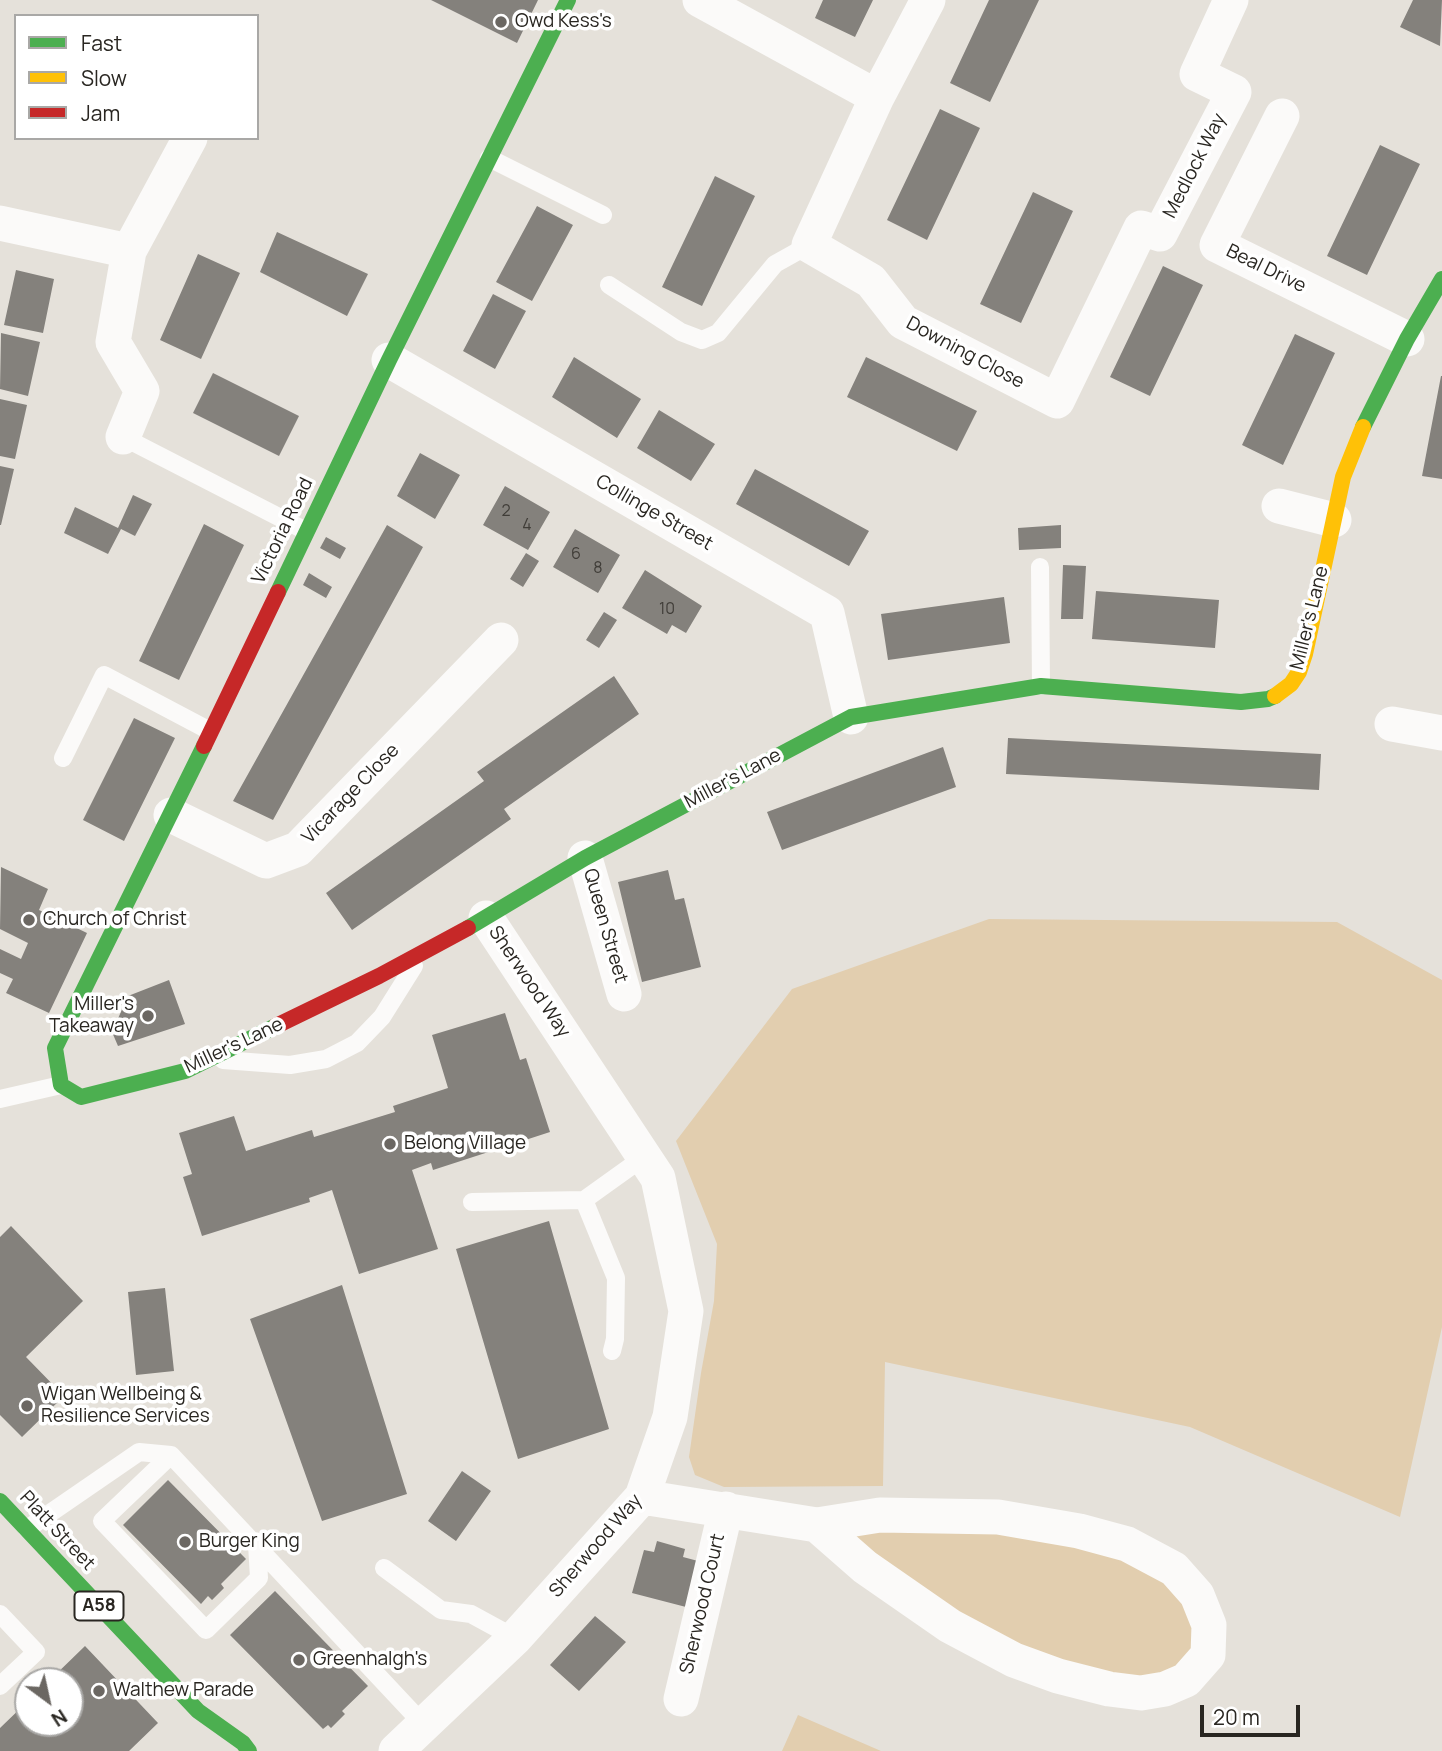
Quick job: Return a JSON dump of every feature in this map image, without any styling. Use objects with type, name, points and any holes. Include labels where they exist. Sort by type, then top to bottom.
[{"type":"street","name":"Victoria Road","points":[[61,1085],[55,1048],[171,815],[389,360],[568,0]]},
{"type":"street","points":[[700,0],[877,97]]},
{"type":"street","points":[[809,245],[877,97],[928,0]]},
{"type":"street","name":"Medlock Way","points":[[1057,401],[1141,228],[1160,234],[1234,92],[1197,74],[1231,0]]},
{"type":"street","name":"Beal Drive","points":[[1282,117],[1217,245],[1407,339]]},
{"type":"street","points":[[123,437],[142,391],[113,342],[129,251],[189,140]]},
{"type":"street","points":[[1168,219],[1217,245]]},
{"type":"street","points":[[0,223],[129,251]]},
{"type":"street","name":"Downing Close","points":[[809,245],[871,281],[903,322],[1057,401]]},
{"type":"street","name":"Miller's Lane","points":[[61,1085],[81,1097],[185,1071],[423,952],[486,918],[585,858],[850,716],[1041,686],[1241,702],[1268,699],[1281,693],[1299,672],[1305,654],[1343,477],[1354,445],[1407,339],[1442,279]]},
{"type":"street","name":"Collinge Street","points":[[389,360],[827,612],[850,716]]},
{"type":"street","points":[[1279,506],[1334,520]]},
{"type":"street","name":"Vicarage Close","points":[[171,815],[266,861],[298,849],[501,640]]},
{"type":"street","points":[[1392,724],[1442,733]]},
{"type":"street","name":"Queen Street","points":[[585,858],[624,994]]},
{"type":"street","name":"Sherwood Way","points":[[396,1751],[515,1638],[642,1497],[670,1417],[686,1311],[658,1178],[486,918]]},
{"type":"street","points":[[642,1497],[726,1508],[817,1525],[880,1515],[998,1517],[1079,1531],[1127,1544],[1174,1569],[1197,1595],[1209,1625],[1208,1656],[1186,1680],[1165,1689],[1141,1693],[1110,1689],[1058,1676],[1014,1660],[950,1626],[865,1567],[817,1525]]},
{"type":"street","name":"Platt Street","points":[[0,1501],[198,1711],[249,1751]]},
{"type":"street","name":"Sherwood Court","points":[[681,1699],[726,1508]]},
{"type":"street","name":"Platt Street","points":[[198,1711],[210,1741]]},
{"type":"lane","points":[[489,158],[603,215]]},
{"type":"lane","points":[[609,285],[681,332],[702,340],[718,333],[775,264],[809,245]]},
{"type":"lane","points":[[123,437],[306,531]]},
{"type":"lane","points":[[1041,567],[1041,686]]},
{"type":"lane","points":[[63,758],[104,675],[210,731]]},
{"type":"lane","points":[[209,1059],[290,1065],[326,1059],[356,1043],[382,1017],[423,952]]},
{"type":"lane","points":[[0,1099],[61,1085]]},
{"type":"lane","points":[[472,1202],[584,1200],[644,1157]]},
{"type":"lane","points":[[584,1200],[616,1278],[615,1339],[612,1351]]},
{"type":"lane","points":[[27,1529],[139,1452],[171,1455],[424,1725]]},
{"type":"lane","points":[[171,1455],[102,1521],[206,1630],[259,1578],[257,1544]]},
{"type":"lane","points":[[384,1568],[441,1610],[471,1614],[515,1638]]},
{"type":"lane","points":[[0,1614],[36,1652],[0,1686]]},
{"type":"shaded area","points":[[989,919],[1337,922],[1442,980],[1442,1327],[1400,1517],[1190,1427],[885,1362],[883,1486],[724,1487],[695,1475],[689,1457],[714,1301],[717,1244],[676,1141],[792,989]]},
{"type":"shaded area","points":[[911,1527],[986,1530],[1070,1543],[1143,1565],[1193,1608],[1195,1652],[1172,1671],[1135,1678],[1084,1669],[1023,1647],[953,1610],[848,1533]]},
{"type":"shaded area","points":[[798,1715],[881,1751],[782,1751]]},
{"type":"building","name":"Owd Kess's","points":[[431,0],[538,0],[517,43]]},
{"type":"building","points":[[823,0],[873,0],[855,37],[815,18]]},
{"type":"building","points":[[989,0],[1039,0],[990,102],[950,83]]},
{"type":"building","points":[[1413,0],[1442,0],[1440,46],[1400,27]]},
{"type":"building","points":[[940,109],[980,128],[927,240],[887,220]]},
{"type":"building","points":[[1380,145],[1420,164],[1367,275],[1327,256]]},
{"type":"building","points":[[715,176],[755,196],[702,306],[662,287]]},
{"type":"building","points":[[1033,192],[1073,211],[1021,323],[980,304]]},
{"type":"building","points":[[537,206],[573,225],[532,301],[496,282]]},
{"type":"building","points":[[277,232],[368,274],[347,316],[260,272]]},
{"type":"building","points":[[198,254],[240,273],[201,359],[160,340]]},
{"type":"building","points":[[1163,266],[1203,285],[1150,396],[1110,377]]},
{"type":"building","points":[[16,270],[54,279],[43,333],[4,325]]},
{"type":"building","points":[[493,294],[526,311],[495,369],[463,351]]},
{"type":"building","points":[[1,333],[40,342],[28,396],[0,389]]},
{"type":"building","points":[[1295,334],[1335,353],[1283,465],[1242,445]]},
{"type":"building","points":[[574,357],[641,399],[617,438],[552,397]]},
{"type":"building","points":[[866,357],[977,411],[957,451],[847,397]]},
{"type":"building","points":[[213,373],[299,416],[279,456],[193,413]]},
{"type":"building","points":[[1442,376],[1442,479],[1422,476]]},
{"type":"building","points":[[0,399],[27,405],[15,459],[0,456]]},
{"type":"building","points":[[659,410],[715,444],[691,481],[637,448]]},
{"type":"building","points":[[420,453],[460,475],[435,519],[397,496]]},
{"type":"building","points":[[0,466],[14,469],[1,525],[0,525]]},
{"type":"building","points":[[755,469],[869,531],[849,566],[736,504]]},
{"type":"building","points":[[505,486],[550,512],[528,550],[483,525]]},
{"type":"building","points":[[133,495],[152,504],[135,536],[121,529],[108,554],[64,533],[75,507],[118,528]]},
{"type":"building","points":[[204,524],[244,545],[179,680],[139,661]]},
{"type":"building","points":[[387,525],[423,547],[273,820],[233,801]]},
{"type":"building","points":[[1061,525],[1061,548],[1019,550],[1018,528]]},
{"type":"building","points":[[575,529],[620,555],[598,593],[553,567]]},
{"type":"building","points":[[326,537],[346,548],[340,559],[320,548]]},
{"type":"building","points":[[526,553],[539,561],[523,587],[510,579]]},
{"type":"building","points":[[1063,565],[1086,566],[1083,619],[1061,619]]},
{"type":"building","points":[[645,570],[702,606],[686,633],[672,625],[667,634],[622,608]]},
{"type":"building","points":[[309,573],[332,587],[326,598],[303,585]]},
{"type":"building","points":[[1096,591],[1219,600],[1215,648],[1092,639]]},
{"type":"building","points":[[1004,597],[1010,643],[888,660],[881,614]]},
{"type":"building","points":[[604,612],[617,620],[599,648],[586,640]]},
{"type":"building","points":[[614,676],[639,714],[504,809],[511,819],[352,930],[326,893],[484,781],[477,772]]},
{"type":"building","points":[[134,718],[175,738],[124,841],[83,820]]},
{"type":"building","points":[[1008,738],[1321,754],[1319,790],[1006,774]]},
{"type":"building","points":[[943,747],[956,787],[782,850],[767,812]]},
{"type":"building","points":[[1,867],[48,889],[39,910],[87,933],[49,1013],[6,993],[13,979],[0,973],[0,949],[21,959],[28,943],[0,929]]},
{"type":"building","points":[[668,870],[675,900],[684,898],[701,967],[642,982],[618,882]]},
{"type":"building","points":[[169,980],[185,1024],[118,1046],[112,1032],[128,996]]},
{"type":"building","name":"Belong Village","points":[[505,1013],[520,1060],[526,1058],[550,1132],[433,1170],[431,1163],[412,1170],[438,1249],[359,1274],[332,1190],[309,1198],[310,1202],[202,1236],[183,1177],[192,1174],[179,1133],[234,1116],[246,1151],[312,1130],[314,1137],[395,1112],[393,1106],[448,1088],[432,1035]]},
{"type":"building","points":[[549,1221],[609,1429],[518,1459],[456,1249]]},
{"type":"building","points":[[11,1226],[83,1301],[26,1357],[64,1396],[22,1437],[0,1415],[0,1237]]},
{"type":"building","points":[[342,1285],[407,1494],[322,1521],[250,1319]]},
{"type":"building","points":[[165,1288],[174,1371],[136,1375],[128,1292]]},
{"type":"building","points":[[462,1471],[491,1491],[456,1541],[428,1521]]},
{"type":"building","name":"Burger King","points":[[168,1480],[246,1559],[221,1584],[224,1588],[212,1600],[208,1596],[201,1604],[123,1525]]},
{"type":"building","points":[[657,1541],[685,1549],[683,1557],[698,1561],[686,1607],[632,1593],[644,1550],[654,1552]]},
{"type":"building","name":"Greenhalgh's","points":[[275,1591],[368,1686],[342,1711],[345,1714],[331,1728],[328,1725],[323,1729],[230,1635]]},
{"type":"building","points":[[595,1616],[626,1642],[579,1691],[550,1665]]},
{"type":"building","name":"Walthew Parade","points":[[85,1646],[158,1723],[129,1751],[0,1751],[0,1728],[14,1714],[14,1737],[84,1737],[84,1667],[63,1667]]},
{"type":"traffic: fast","points":[[278,592],[389,360],[568,0]]},
{"type":"traffic: fast","points":[[1363,427],[1407,339],[1442,279]]},
{"type":"traffic: fast","points":[[468,928],[585,858],[851,717],[1041,686],[1241,702],[1275,696]]},
{"type":"traffic: fast","points":[[204,746],[55,1048],[61,1085],[81,1097],[185,1071],[276,1026]]},
{"type":"traffic: fast","points":[[0,1501],[198,1711],[243,1743],[249,1751]]},
{"type":"traffic: slow","points":[[1275,696],[1291,684],[1299,672],[1305,654],[1343,477],[1363,427]]},
{"type":"traffic: jam","points":[[204,746],[278,592]]},
{"type":"traffic: jam","points":[[276,1026],[379,976],[468,928]]},
{"type":"place","name":"Owd Kess's","points":[[501,22]]},
{"type":"place","name":"Church of Christ","points":[[29,920]]},
{"type":"place","name":"Miller's Takeaway","points":[[148,1016]]},
{"type":"place","name":"Belong Village","points":[[390,1144]]},
{"type":"place","name":"Wigan Wellbeing & Resilience Services","points":[[27,1406]]},
{"type":"place","name":"Burger King","points":[[185,1542]]},
{"type":"place","name":"Greenhalgh's","points":[[299,1660]]},
{"type":"place","name":"Walthew Parade","points":[[99,1691]]}]
